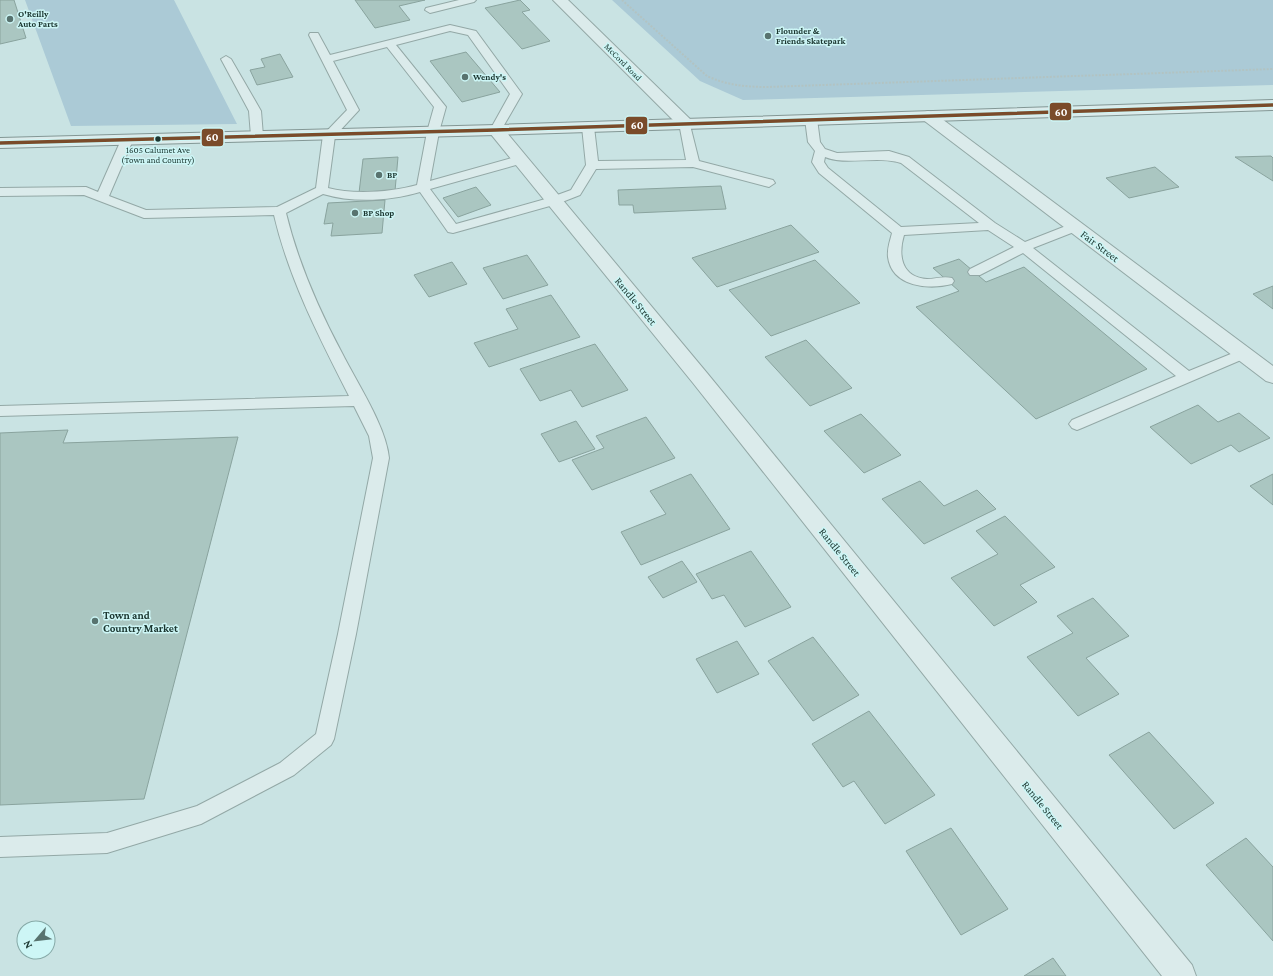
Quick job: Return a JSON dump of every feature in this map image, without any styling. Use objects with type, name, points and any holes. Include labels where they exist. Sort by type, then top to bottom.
[{"type":"street","name":"McCord Road","points":[[560,0],[685,123]]},
{"type":"street","points":[[0,143],[433,132],[1273,105]]},
{"type":"street","name":"Fair Street","points":[[928,116],[1273,376]]},
{"type":"street","name":"Randle Street","points":[[496,130],[519,160],[700,378],[1181,976]]},
{"type":"lane","points":[[430,10],[470,0]]},
{"type":"lane","points":[[327,59],[450,28],[472,33],[516,94],[496,130]]},
{"type":"lane","points":[[314,35],[353,110],[329,135],[322,190]]},
{"type":"lane","points":[[389,43],[440,107],[433,132],[423,188],[453,229],[553,201],[576,192],[592,165],[588,127]]},
{"type":"lane","points":[[226,59],[255,111],[257,136]]},
{"type":"lane","points":[[811,120],[814,142],[821,151],[835,157],[889,155],[905,160],[991,226],[1024,248],[1188,377]]},
{"type":"lane","points":[[685,123],[693,163]]},
{"type":"lane","points":[[102,197],[127,140]]},
{"type":"lane","points":[[821,151],[818,162],[823,170],[891,227],[899,231],[991,226]]},
{"type":"lane","points":[[0,192],[86,191],[144,214],[280,211],[322,190],[343,196],[403,193],[519,160]]},
{"type":"lane","points":[[592,165],[693,163],[769,183]]},
{"type":"lane","points":[[0,847],[107,843],[201,814],[287,769],[324,739],[348,634],[381,458],[381,449],[370,421],[301,286],[285,239],[280,211]]},
{"type":"lane","points":[[975,272],[1024,248],[1075,227]]},
{"type":"lane","points":[[899,231],[894,253],[895,263],[901,271],[911,278],[928,283],[947,280]]},
{"type":"lane","points":[[1077,424],[1243,354]]},
{"type":"lane","points":[[0,410],[359,401]]},
{"type":"path","points":[[622,0],[707,76],[719,82],[733,86],[767,87],[1273,69]]},
{"type":"shaded area","points":[[25,0],[174,0],[237,124],[71,126]]},
{"type":"shaded area","points":[[612,0],[1273,0],[1273,85],[743,100],[700,81]]},
{"type":"building","name":"O'Reilly Auto Parts","points":[[0,0],[14,0],[26,38],[0,44]]},
{"type":"building","points":[[355,0],[425,0],[399,6],[410,20],[375,28]]},
{"type":"building","points":[[520,0],[530,10],[522,12],[550,41],[522,49],[485,8]]},
{"type":"building","name":"Wendy's","points":[[466,52],[500,92],[462,102],[430,61]]},
{"type":"building","points":[[280,54],[293,77],[257,85],[250,70],[265,67],[261,59]]},
{"type":"building","points":[[1271,156],[1273,158],[1273,181],[1235,157]]},
{"type":"building","name":"BP","points":[[398,157],[395,191],[359,193],[363,159]]},
{"type":"building","points":[[1155,167],[1179,187],[1129,198],[1106,178]]},
{"type":"building","points":[[721,186],[726,209],[634,213],[633,205],[619,205],[618,190]]},
{"type":"building","points":[[476,187],[491,205],[458,217],[443,198]]},
{"type":"building","name":"BP Shop","points":[[385,200],[382,233],[331,236],[333,223],[324,224],[328,203]]},
{"type":"building","points":[[791,225],[819,252],[717,287],[692,258]]},
{"type":"building","points":[[527,255],[548,285],[503,299],[483,268]]},
{"type":"building","points":[[959,259],[986,282],[1024,267],[1147,369],[1036,419],[916,307],[959,291],[933,268]]},
{"type":"building","points":[[815,260],[860,303],[771,336],[729,290]]},
{"type":"building","points":[[452,262],[467,284],[429,297],[414,275]]},
{"type":"building","points":[[1273,286],[1273,309],[1253,294]]},
{"type":"building","points":[[551,295],[580,337],[489,367],[474,343],[518,329],[506,309]]},
{"type":"building","points":[[806,340],[852,388],[810,406],[765,357]]},
{"type":"building","points":[[595,344],[628,390],[582,407],[571,390],[540,401],[520,369]]},
{"type":"building","points":[[1198,405],[1218,422],[1239,413],[1270,438],[1239,452],[1231,445],[1191,464],[1150,427]]},
{"type":"building","points":[[861,414],[901,455],[864,473],[824,431]]},
{"type":"building","points":[[646,417],[675,458],[592,490],[572,460],[604,448],[596,436]]},
{"type":"building","points":[[576,421],[595,449],[559,462],[541,434]]},
{"type":"building","name":"Town and Country Market","points":[[68,430],[63,443],[238,437],[144,799],[0,805],[0,433]]},
{"type":"building","points":[[691,474],[730,529],[641,565],[621,532],[666,514],[650,491]]},
{"type":"building","points":[[1273,474],[1273,505],[1250,486]]},
{"type":"building","points":[[920,481],[944,506],[977,490],[996,509],[924,544],[882,499]]},
{"type":"building","points":[[1005,516],[1055,567],[1020,585],[1037,602],[994,626],[951,578],[998,554],[976,531]]},
{"type":"building","points":[[751,551],[791,607],[745,627],[724,595],[712,599],[696,574]]},
{"type":"building","points":[[682,561],[697,582],[663,598],[648,577]]},
{"type":"building","points":[[1093,598],[1129,636],[1086,658],[1119,694],[1078,716],[1027,657],[1073,633],[1057,616]]},
{"type":"building","points":[[813,637],[859,695],[813,721],[768,661]]},
{"type":"building","points":[[737,641],[759,674],[717,693],[696,659]]},
{"type":"building","points":[[869,711],[935,795],[885,824],[854,781],[843,787],[812,744]]},
{"type":"building","points":[[1149,732],[1214,803],[1174,829],[1109,755]]},
{"type":"building","points":[[951,828],[1008,909],[961,935],[906,851]]},
{"type":"building","points":[[1246,838],[1273,867],[1273,941],[1206,865]]},
{"type":"building","points":[[1053,958],[1066,976],[1024,976]]},
{"type":"transit line","name":"60","points":[[0,143],[496,130],[1273,105]]},
{"type":"place","name":"O'Reilly Auto Parts","points":[[10,19]]},
{"type":"place","name":"Flounder & Friends Skatepark","points":[[768,36]]},
{"type":"place","name":"Wendy's","points":[[465,77]]},
{"type":"place","name":"1605 Calumet Ave (Town and Country)","points":[[158,139]]},
{"type":"place","name":"BP","points":[[379,175]]},
{"type":"place","name":"BP Shop","points":[[355,213]]},
{"type":"place","name":"Town and Country Market","points":[[95,621]]}]
